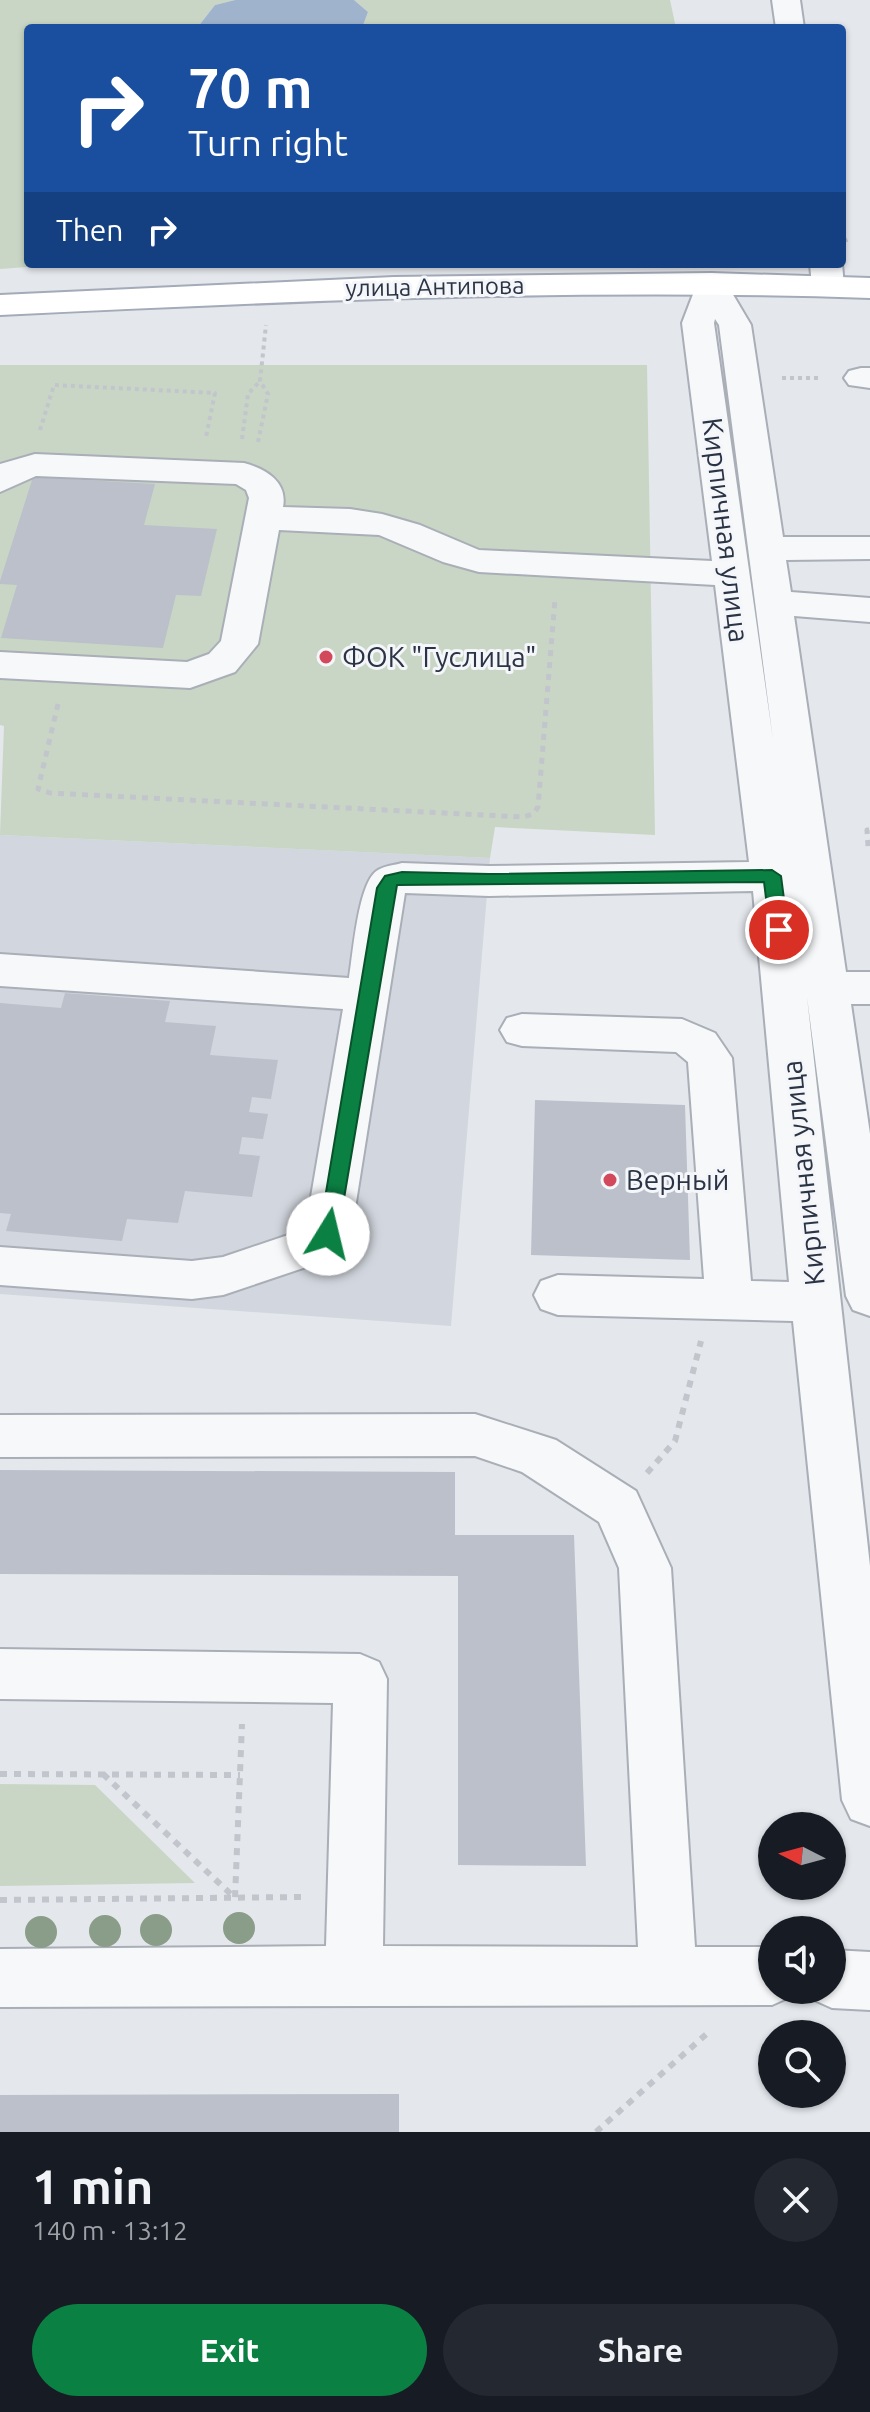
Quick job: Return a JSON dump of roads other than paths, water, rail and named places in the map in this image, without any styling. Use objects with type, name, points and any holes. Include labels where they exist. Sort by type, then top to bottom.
[{"type":"main road","name":"улица Антипова","points":[[0,305],[379,288],[711,283],[827,275],[870,288]]},
{"type":"street","points":[[786,0],[789,24]]},
{"type":"street","name":"Кирпичная улица","points":[[711,283],[735,325],[827,988],[865,1230],[870,1296]]},
{"type":"street","name":"Кирпичная улица","points":[[711,283],[698,323],[772,876],[870,1800]]},
{"type":"street","points":[[0,481],[9,472],[35,465],[246,462],[267,498],[239,644],[222,663],[190,675],[0,665]]},
{"type":"street","points":[[265,518],[378,524],[399,529],[450,555],[479,561],[731,574]]},
{"type":"street","points":[[766,549],[870,548]]},
{"type":"street","points":[[774,603],[870,610]]},
{"type":"street","points":[[0,1266],[192,1280],[223,1276],[316,1245],[328,1234],[385,888],[391,881],[402,878],[489,881],[772,876]]},
{"type":"street","points":[[0,970],[368,995]]},
{"type":"street","points":[[827,988],[870,988]]},
{"type":"street","points":[[522,1030],[682,1036],[700,1045],[710,1058],[729,1299]]},
{"type":"street","points":[[558,1295],[815,1302]]},
{"type":"street","points":[[0,1436],[475,1435],[538,1455],[618,1507],[645,1568],[668,1975]]},
{"type":"street","points":[[0,1674],[360,1679],[354,1975]]},
{"type":"street","points":[[0,1978],[758,1976]]},
{"type":"street","points":[[846,1980],[870,1981]]},
{"type":"water","points":[[235,0],[354,0],[368,12],[364,24],[200,24],[215,5]]},
{"type":"place","name":"ФОК \"Гуслица\"","points":[[326,657]]},
{"type":"place","name":"Верный","points":[[610,1180]]}]
